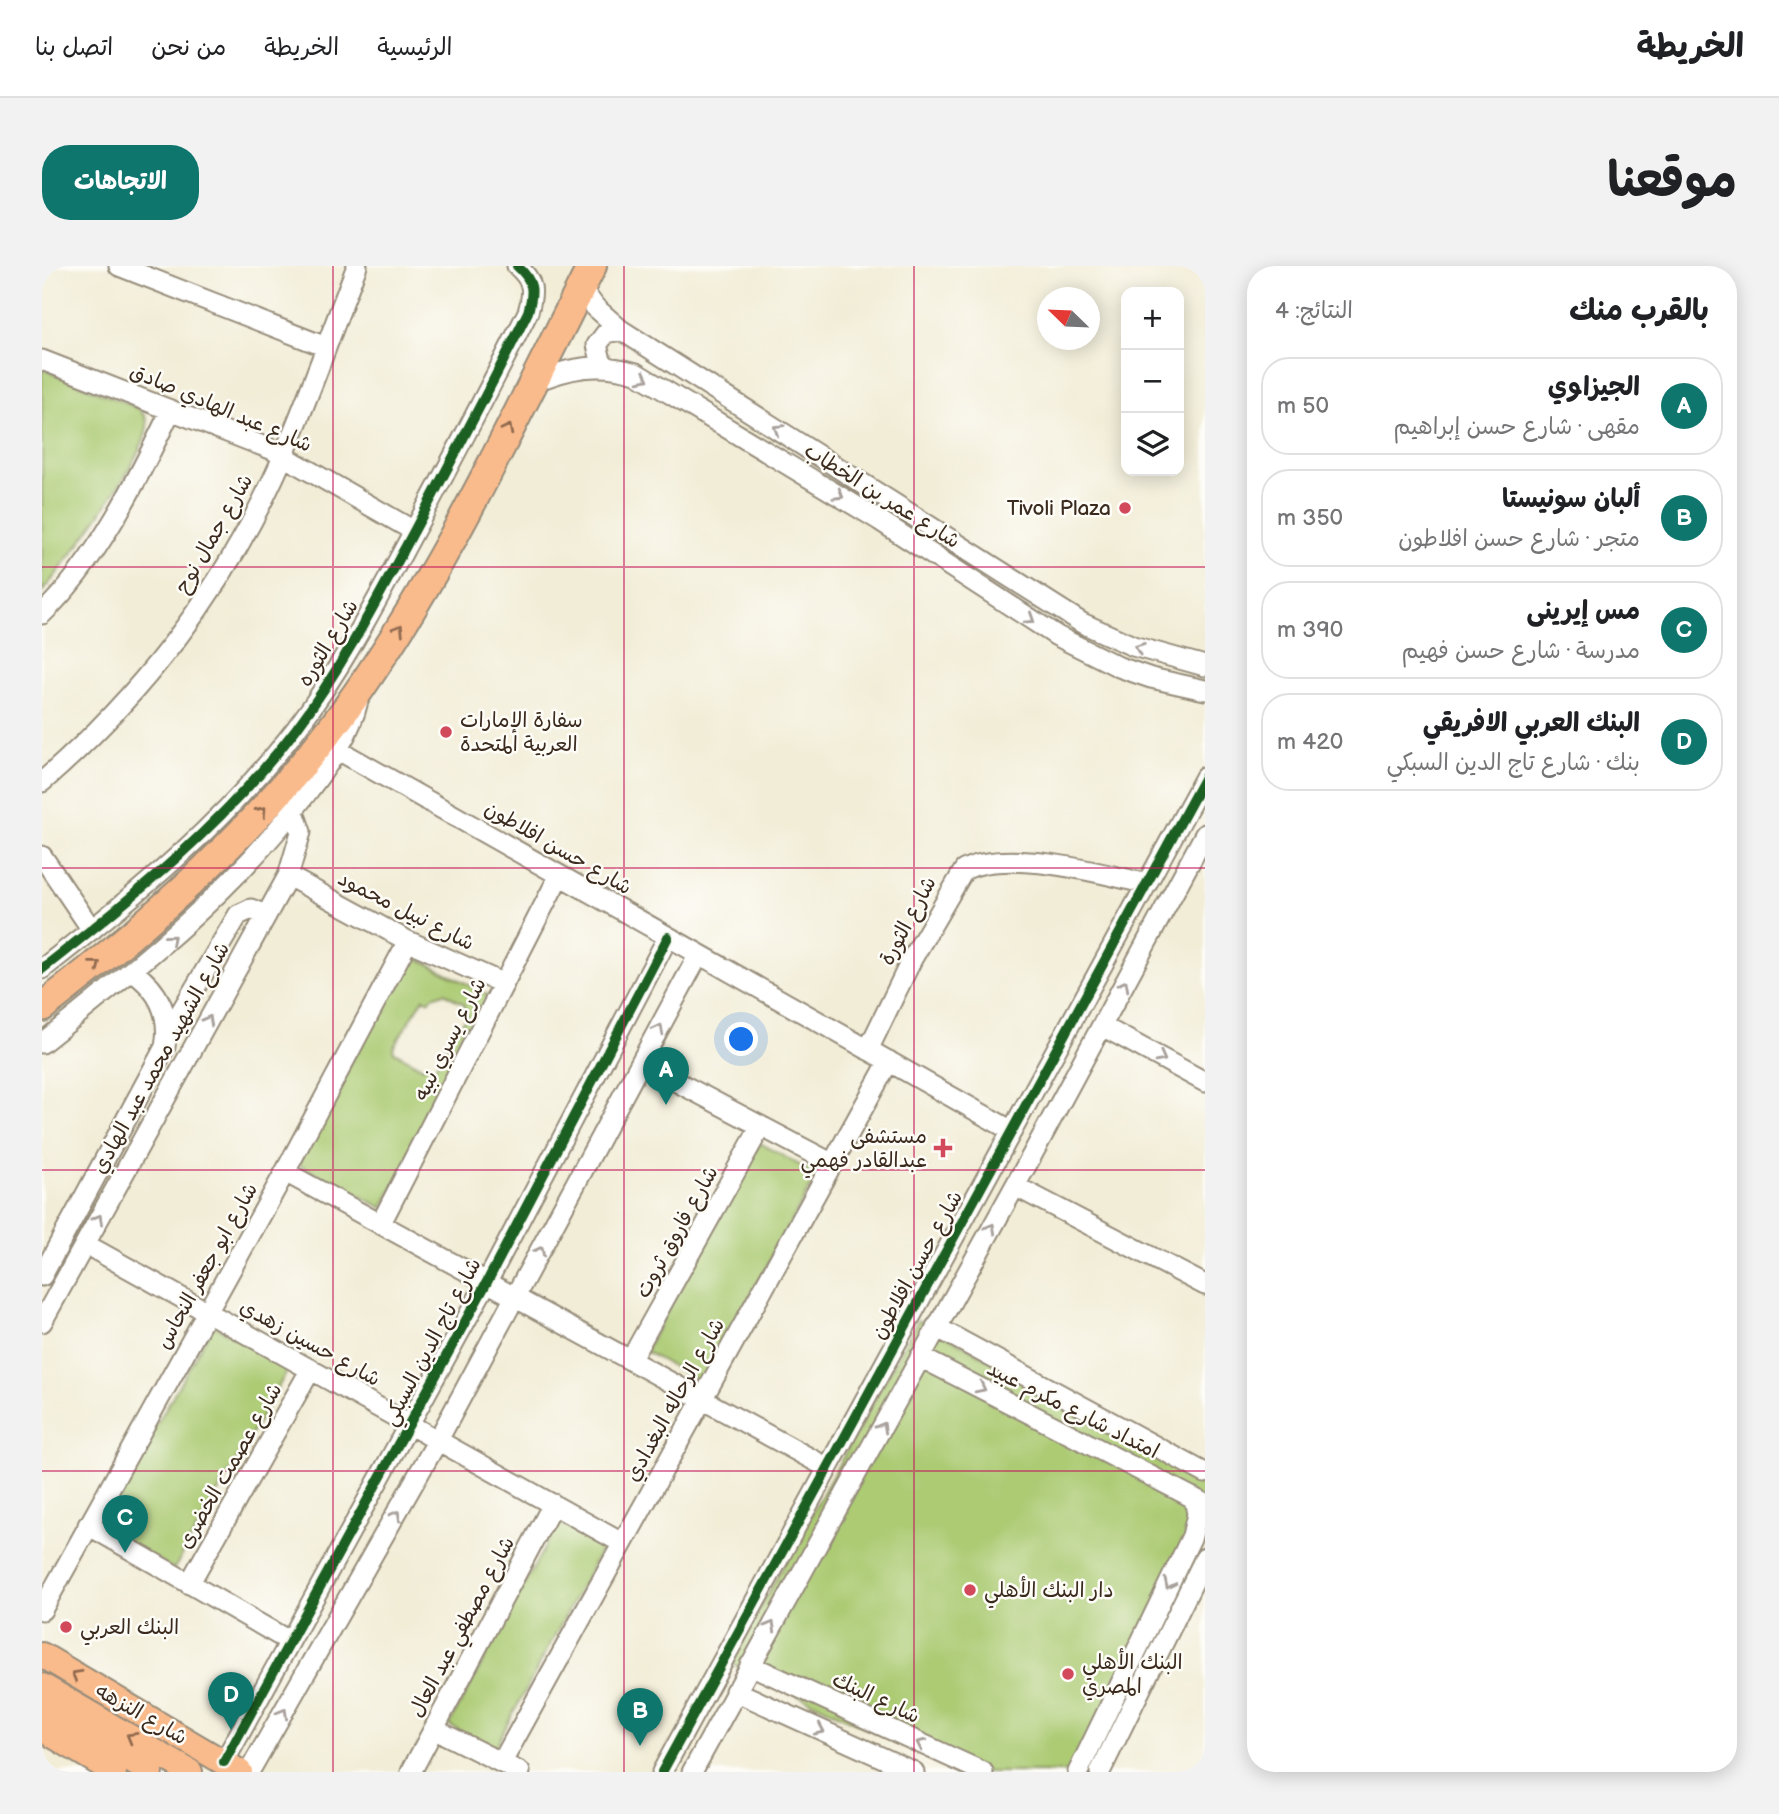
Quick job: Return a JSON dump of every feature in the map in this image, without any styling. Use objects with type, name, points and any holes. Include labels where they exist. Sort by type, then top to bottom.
[{"type":"highway","points":[[42,1007],[132,937],[227,849],[304,763],[359,690],[436,567],[587,277]]},
{"type":"main road","name":"شارع النزهه","points":[[42,1655],[232,1767]]},
{"type":"main road","points":[[42,1685],[190,1772]]},
{"type":"main road","points":[[42,1708],[150,1772]]},
{"type":"main road","points":[[42,1729],[114,1772]]},
{"type":"street","points":[[119,266],[326,347]]},
{"type":"street","name":"شارع جمال نوح","points":[[42,782],[111,717],[178,637],[236,549],[284,455],[357,266]]},
{"type":"street","name":"شارع الثوره","points":[[42,969],[158,876],[207,829],[296,729],[360,631],[528,312],[533,293],[530,280],[517,266]]},
{"type":"street","name":"شارع عمر بن الخطاب","points":[[587,277],[600,312],[621,330],[1082,623],[1133,646],[1205,666]]},
{"type":"street","points":[[606,366],[600,360],[597,345],[606,333],[621,330]]},
{"type":"street","name":"شارع عبد الهادي صادق","points":[[42,360],[284,455],[414,531]]},
{"type":"street","name":"شارع عمر بن الخطاب","points":[[532,383],[577,368],[606,366],[650,380],[879,520],[1078,648],[1151,678],[1205,690]]},
{"type":"street","points":[[42,614],[64,590],[103,534],[172,410]]},
{"type":"street","points":[[42,1043],[132,972],[216,897],[293,812],[338,750],[351,727],[359,690]]},
{"type":"street","name":"شارع حسن افلاطون","points":[[338,750],[1013,1130]]},
{"type":"street","name":"شارع حسن افلاطون","points":[[662,1772],[1205,777]]},
{"type":"street","name":"شارع الشهيد محمد عبد الهادي","points":[[42,1322],[288,876],[301,832],[293,812]]},
{"type":"street","points":[[692,1772],[1031,1157],[1205,834]]},
{"type":"street","points":[[42,856],[92,930]]},
{"type":"street","name":"شارع الثورة","points":[[868,1050],[912,959],[964,870],[992,863],[1051,865],[1147,884]]},
{"type":"street","name":"شارع نبيل محمود","points":[[288,876],[408,941],[504,984]]},
{"type":"street","name":"شارع يسري نبيه","points":[[381,1223],[559,876]]},
{"type":"street","points":[[166,1018],[176,1020],[238,915],[251,909],[265,915]]},
{"type":"street","name":"شارع تاج الدين السبكي","points":[[232,1767],[289,1641],[488,1280],[668,937]]},
{"type":"street","name":"شارع ابو جعفر النحاس","points":[[42,1610],[285,1172],[408,941]]},
{"type":"street","points":[[249,1772],[438,1440],[699,954]]},
{"type":"street","name":"شارع الشهيد محمد عبد الهادي","points":[[42,1276],[162,1056],[166,1018],[155,992],[132,972]]},
{"type":"street","points":[[1084,999],[1105,1019],[1205,1082]]},
{"type":"street","name":"شارع الرحاله البغدادي","points":[[502,1762],[889,1061]]},
{"type":"street","points":[[641,1063],[833,1164]]},
{"type":"street","name":"شارع فاروق ثروت","points":[[631,1359],[761,1126]]},
{"type":"street","points":[[1013,1130],[1046,1129]]},
{"type":"street","points":[[1013,1130],[1031,1157]]},
{"type":"street","points":[[285,1172],[488,1280],[828,1468]]},
{"type":"street","points":[[1015,1186],[1205,1285]]},
{"type":"street","points":[[42,1240],[63,1241]]},
{"type":"street","name":"شارع حسين زهدي","points":[[85,1244],[622,1543]]},
{"type":"street","name":"امتداد شارع مكرم عبيد","points":[[936,1327],[1205,1473]]},
{"type":"street","points":[[942,1368],[948,1347],[956,1339]]},
{"type":"street","name":"امتداد شارع مكرم عبيد","points":[[920,1357],[1200,1501]]},
{"type":"street","name":"شارع عصمت الخضرى","points":[[189,1584],[311,1369]]},
{"type":"street","points":[[1077,1772],[1192,1536],[1200,1501]]},
{"type":"street","name":"شارع مصطفي عبد العال","points":[[411,1772],[553,1504]]},
{"type":"street","points":[[88,1525],[289,1641]]},
{"type":"street","points":[[1100,1772],[1205,1558]]},
{"type":"street","name":"شارع البنك","points":[[750,1665],[983,1772]]},
{"type":"street","points":[[775,1710],[789,1683]]},
{"type":"street","points":[[736,1691],[914,1772]]},
{"type":"street","points":[[435,1729],[520,1772]]},
{"type":"green space","points":[[42,369],[138,408],[145,417],[147,427],[143,442],[119,486],[42,592]]},
{"type":"green space","points":[[408,953],[492,997],[383,1208],[298,1164]],"holes":[[[444,993],[464,1004],[467,1015],[458,1029],[449,1032],[444,1060],[438,1062],[433,1070],[425,1066],[423,1068],[394,1052],[393,1047],[424,998],[430,1001],[432,997]]]},
{"type":"green space","points":[[760,1143],[817,1175],[702,1383],[645,1351]]},
{"type":"green space","name":"دار البنك الأهلي","points":[[918,1320],[1205,1479],[1205,1517],[1080,1772],[960,1772],[730,1663]]},
{"type":"green space","points":[[213,1325],[289,1368],[174,1569],[99,1526]]},
{"type":"green space","points":[[558,1522],[603,1546],[494,1749],[449,1725]]},
{"type":"cycle path","points":[[42,969],[144,886],[209,827],[268,763],[313,706],[344,658],[386,583],[528,312],[530,282],[517,266]]},
{"type":"cycle path","points":[[662,1772],[1205,777]]},
{"type":"cycle path","points":[[224,1762],[488,1280],[668,937]]},
{"type":"place","name":"Tivoli Plaza","points":[[1125,508]]},
{"type":"place","name":"سفارة الإمارات العربية المتحدة","points":[[446,732]]},
{"type":"place","name":"الجيزاوي","points":[[666,1105]]},
{"type":"place","name":"مستشفى عبدالقادر فهمي","points":[[943,1148]]},
{"type":"place","name":"مس إيرينى","points":[[125,1553]]},
{"type":"place","name":"دار البنك الأهلي","points":[[970,1590]]},
{"type":"place","name":"البنك العربي","points":[[66,1627]]},
{"type":"place","name":"البنك الأهلي المصري","points":[[1068,1674]]},
{"type":"place","name":"البنك العربي الافريقي","points":[[231,1730]]},
{"type":"place","name":"ألبان سونيستا","points":[[640,1746]]}]
